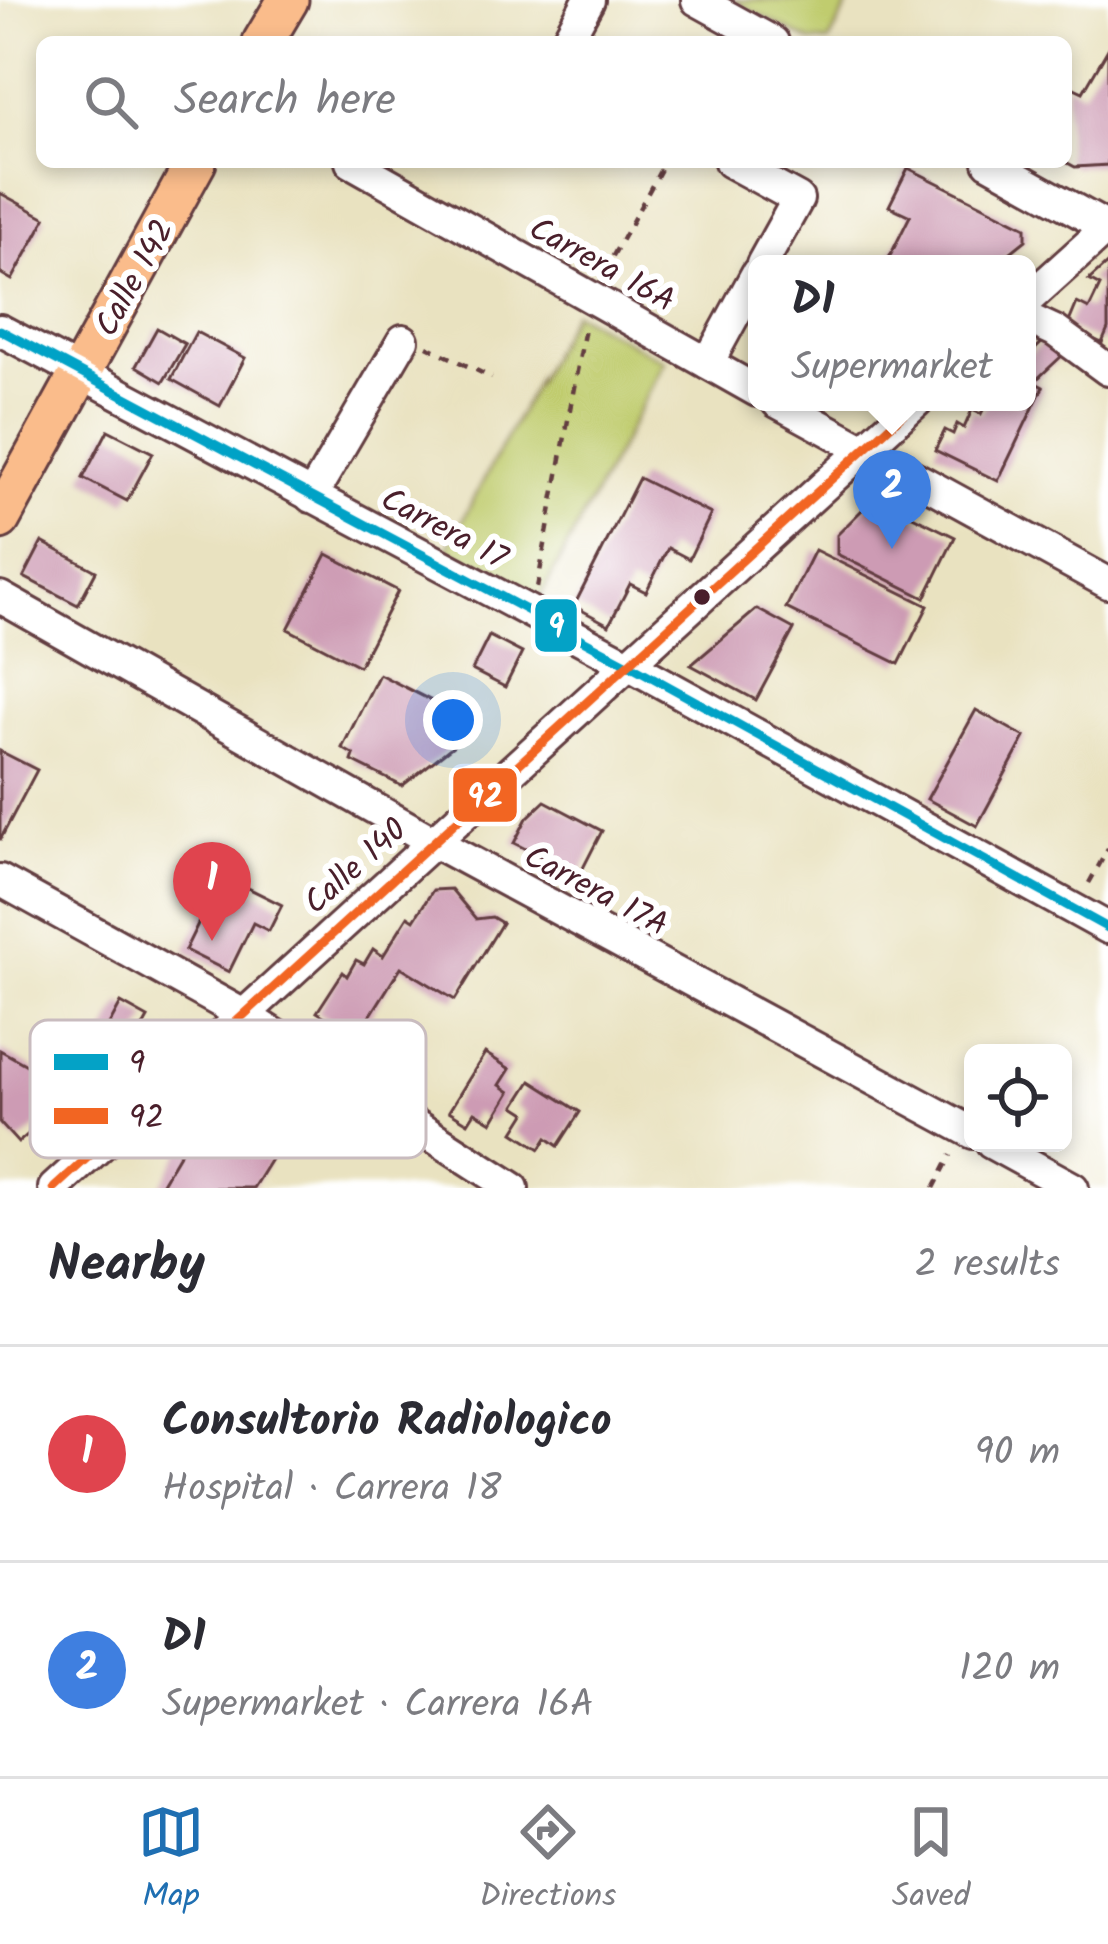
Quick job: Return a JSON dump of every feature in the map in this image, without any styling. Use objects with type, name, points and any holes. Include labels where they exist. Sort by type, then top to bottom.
[{"type":"main road","points":[[267,36],[288,0]]},
{"type":"main road","name":"Calle 142","points":[[0,519],[193,168]]},
{"type":"street","points":[[569,36],[589,0]]},
{"type":"street","points":[[697,0],[762,36]]},
{"type":"street","name":"Carrera 16A","points":[[362,168],[748,386]]},
{"type":"street","points":[[741,168],[798,199],[767,255]]},
{"type":"street","points":[[1000,168],[1108,228],[1036,293]]},
{"type":"street","points":[[707,363],[748,289]]},
{"type":"street","points":[[1036,322],[1108,370]]},
{"type":"street","name":"Carrera 17","points":[[0,330],[628,664],[1108,928]]},
{"type":"street","points":[[311,497],[403,340]]},
{"type":"street","points":[[793,411],[1108,583]]},
{"type":"street","name":"Calle 140","points":[[239,1020],[906,411]]},
{"type":"street","name":"Carrera 17A","points":[[0,597],[434,842],[964,1129]]},
{"type":"street","points":[[0,880],[252,1020]]},
{"type":"street","points":[[426,1132],[513,1188]]},
{"type":"street","name":"Carrera 17A","points":[[1007,1152],[1072,1188]]},
{"type":"street","name":"Calle 140","points":[[54,1188],[87,1158]]},
{"type":"path","points":[[532,614],[590,297],[662,168]]},
{"type":"path","points":[[403,340],[436,349],[492,378]]},
{"type":"path","points":[[1074,909],[1108,849]]},
{"type":"path","points":[[934,1188],[964,1150]]},
{"type":"green space","points":[[732,0],[851,0],[832,36],[800,36]]},
{"type":"green space","points":[[573,312],[665,361],[540,598],[447,549]]},
{"type":"building","points":[[1108,49],[1108,165],[1072,165],[1072,87],[1083,92]]},
{"type":"building","points":[[908,168],[1026,227],[1026,240],[1007,255],[890,255],[910,216],[889,206]]},
{"type":"building","points":[[0,193],[46,218],[12,280],[0,273]]},
{"type":"building","points":[[1108,263],[1108,329],[1102,343],[1067,327],[1077,303],[1089,309],[1100,286],[1089,280]]},
{"type":"building","points":[[157,328],[185,344],[163,382],[136,366]]},
{"type":"building","points":[[196,332],[245,358],[220,406],[171,379]]},
{"type":"building","points":[[1049,336],[1065,353],[1036,380],[1036,348]]},
{"type":"building","points":[[972,411],[1032,411],[998,481],[935,450],[945,430],[953,434],[957,424],[964,428]]},
{"type":"building","points":[[108,430],[153,453],[127,501],[83,478]]},
{"type":"building","points":[[639,478],[711,514],[689,559],[668,548],[646,592],[630,584],[609,625],[574,606]]},
{"type":"building","points":[[886,503],[955,537],[925,598],[837,554],[837,535],[868,504]]},
{"type":"building","points":[[42,542],[96,571],[78,605],[24,577]]},
{"type":"building","points":[[815,550],[928,606],[899,664],[786,608]]},
{"type":"building","points":[[327,554],[398,591],[359,666],[288,629]]},
{"type":"building","points":[[757,609],[794,629],[756,700],[691,665]]},
{"type":"building","points":[[489,636],[522,653],[505,687],[472,670]]},
{"type":"building","points":[[379,674],[469,720],[458,742],[402,786],[352,761],[354,755],[342,748]]},
{"type":"building","points":[[976,710],[1025,737],[977,826],[927,799]]},
{"type":"building","points":[[0,751],[37,770],[0,840]]},
{"type":"building","points":[[545,801],[602,831],[579,876],[514,843],[527,818]]},
{"type":"building","points":[[222,875],[282,905],[269,931],[253,923],[229,972],[185,950]]},
{"type":"building","points":[[451,889],[476,919],[492,917],[502,923],[455,1000],[401,967],[368,1020],[330,1020],[317,1012],[356,960],[364,964],[373,949],[383,956],[408,916],[414,920],[433,890]]},
{"type":"building","points":[[121,1003],[148,1018],[147,1020],[112,1020]]},
{"type":"building","points":[[0,1050],[30,1067],[30,1133],[18,1143],[0,1123]]},
{"type":"building","points":[[485,1053],[510,1069],[500,1085],[510,1092],[492,1122],[475,1112],[468,1123],[449,1111]]},
{"type":"building","points":[[531,1081],[580,1112],[558,1146],[547,1138],[540,1149],[514,1132],[526,1113],[515,1106]]},
{"type":"building","points":[[177,1158],[272,1158],[253,1188],[159,1188]]},
{"type":"transit line","name":"9","points":[[0,330],[628,664],[1108,928]]},
{"type":"transit line","name":"92","points":[[238,1020],[906,411]]},
{"type":"transit line","name":"92","points":[[54,1188],[87,1158]]},
{"type":"place","name":"D1","points":[[892,549]]},
{"type":"place","name":"Consultorio Radiologico","points":[[212,941]]}]
